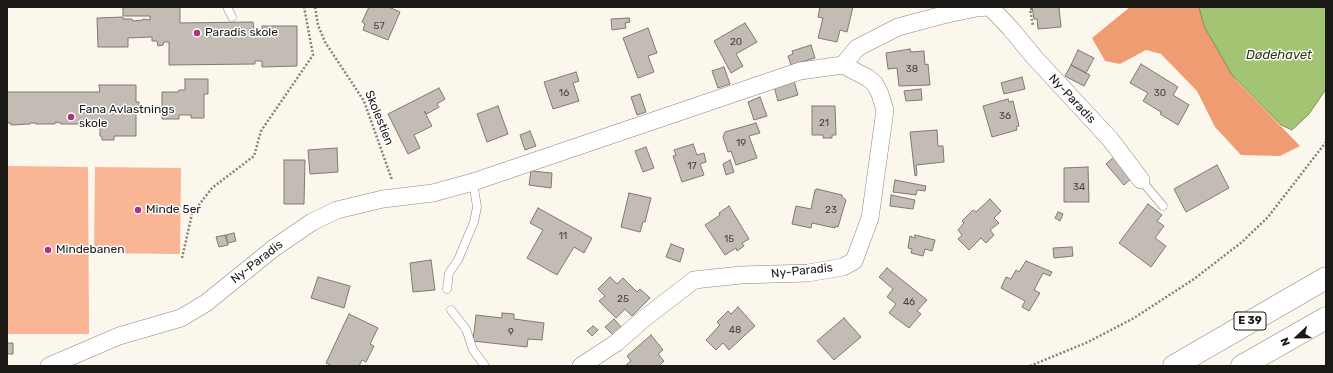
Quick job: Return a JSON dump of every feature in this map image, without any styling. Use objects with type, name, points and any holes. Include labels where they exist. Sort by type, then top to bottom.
[{"type":"highway","name":"E 39","points":[[1174,366],[1326,278]]},
{"type":"highway","points":[[1242,366],[1326,318]]},
{"type":"street","name":"Ny-Paradis","points":[[843,65],[857,48],[898,27],[943,15],[988,7],[993,10],[1011,29],[1034,57],[1110,139],[1141,180]]},
{"type":"street","name":"Ny-Paradis","points":[[49,366],[119,336],[180,318],[206,303],[274,248],[337,210],[383,199],[433,193],[473,182],[773,82],[800,71],[843,65],[868,78],[875,84],[886,110],[870,218],[859,252],[854,261],[843,267],[808,273],[741,275],[694,280],[641,321],[616,343],[581,366]]},
{"type":"lane","points":[[227,7],[232,17]]},
{"type":"lane","name":"Ny-Paradis","points":[[1141,180],[1163,206]]},
{"type":"lane","points":[[447,289],[449,274],[458,260],[474,222],[477,207],[473,182]]},
{"type":"lane","points":[[451,310],[466,329],[473,350],[485,366]]},
{"type":"path","points":[[182,258],[192,214],[212,188],[254,156],[261,132],[313,55],[304,7]]},
{"type":"path","name":"Skolestien","points":[[315,7],[318,25],[325,42],[364,101],[377,134],[396,198]]},
{"type":"path","points":[[1030,366],[1088,342],[1128,321],[1161,302],[1200,275],[1242,242],[1268,217],[1326,142]]},
{"type":"shaded area","points":[[1130,7],[1199,7],[1204,26],[1235,79],[1300,146],[1280,156],[1241,155],[1215,127],[1197,91],[1161,54],[1146,50],[1120,64],[1105,61],[1092,38]]},
{"type":"shaded area","name":"Mindebanen","points":[[7,166],[88,167],[89,334],[7,334]]},
{"type":"shaded area","name":"Minde 5er","points":[[95,167],[181,168],[180,254],[94,253]]},
{"type":"water","name":"Dødehavet","points":[[1199,7],[1326,7],[1326,89],[1309,114],[1292,130],[1281,125],[1232,75],[1204,26]]},
{"type":"building","name":"Paradis skole","points":[[123,7],[180,7],[180,23],[253,22],[254,30],[262,30],[262,26],[297,26],[297,66],[262,67],[262,61],[255,61],[255,64],[169,65],[169,42],[164,42],[163,45],[158,46],[157,41],[152,41],[152,37],[128,38],[128,47],[98,47],[97,18],[123,17],[123,19],[132,19],[133,21],[143,19],[150,20],[150,16],[123,16]]},
{"type":"building","points":[[369,7],[389,7],[400,12],[388,40],[363,30],[365,24],[362,22]]},
{"type":"building","points":[[820,7],[853,7],[847,32],[840,30],[837,42],[818,38],[823,18],[818,17]]},
{"type":"building","points":[[1032,7],[1059,7],[1061,27],[1038,29],[1037,19],[1034,19]]},
{"type":"building","points":[[629,18],[630,22],[625,23],[626,28],[612,30],[611,19]]},
{"type":"building","points":[[745,23],[757,42],[736,54],[743,66],[731,73],[714,41]]},
{"type":"building","points":[[648,28],[657,53],[648,56],[654,72],[638,78],[623,38]]},
{"type":"building","points":[[811,45],[815,58],[791,65],[788,56],[793,54],[792,51]]},
{"type":"building","points":[[910,49],[911,52],[924,51],[925,65],[928,64],[930,85],[899,86],[897,68],[888,69],[886,53]]},
{"type":"building","points":[[1078,50],[1094,58],[1086,73],[1071,65]]},
{"type":"building","points":[[1141,64],[1178,87],[1173,95],[1189,105],[1178,125],[1143,101],[1148,93],[1130,83]]},
{"type":"building","points":[[1071,65],[1090,75],[1084,86],[1065,76]]},
{"type":"building","points":[[724,67],[730,84],[718,88],[712,71]]},
{"type":"building","points":[[576,72],[579,81],[573,83],[579,101],[553,109],[544,82]]},
{"type":"building","points":[[1022,77],[1025,89],[1004,94],[1001,83]]},
{"type":"building","points":[[185,79],[208,79],[208,94],[204,94],[204,118],[191,118],[191,115],[179,115],[179,119],[162,119],[162,92],[178,92],[179,90],[185,90]]},
{"type":"building","points":[[794,81],[798,95],[778,101],[774,87]]},
{"type":"building","name":"Fana Avlastnings skole","points":[[99,85],[136,85],[136,102],[139,102],[139,111],[136,111],[136,136],[114,136],[114,140],[102,140],[102,137],[100,136],[100,124],[86,124],[86,122],[80,122],[80,124],[61,124],[55,122],[55,124],[30,123],[11,125],[11,123],[7,123],[7,92],[100,92]]},
{"type":"building","points":[[439,88],[445,99],[437,104],[439,107],[427,114],[424,111],[432,126],[414,135],[420,148],[408,154],[388,114]]},
{"type":"building","points":[[921,89],[922,100],[906,101],[904,91]]},
{"type":"building","points":[[640,94],[646,112],[637,115],[631,97]]},
{"type":"building","points":[[760,97],[767,116],[754,120],[748,102]]},
{"type":"building","points":[[1008,99],[1009,102],[1013,101],[1019,126],[1016,127],[1017,130],[992,137],[983,106]]},
{"type":"building","points":[[498,106],[508,134],[487,142],[477,114]]},
{"type":"building","points":[[812,106],[835,106],[836,135],[832,135],[832,138],[823,138],[823,135],[812,135]]},
{"type":"building","points":[[756,123],[760,133],[749,136],[757,158],[736,165],[731,151],[728,152],[723,137],[725,132]]},
{"type":"building","points":[[937,130],[938,146],[943,146],[944,162],[916,165],[917,175],[915,176],[910,132]]},
{"type":"building","points":[[530,131],[536,146],[525,150],[520,135]]},
{"type":"building","points":[[693,144],[697,155],[704,153],[706,162],[700,164],[704,175],[682,182],[673,156],[676,155],[674,150]]},
{"type":"building","points":[[646,147],[654,168],[643,172],[635,151]]},
{"type":"building","points":[[337,148],[338,172],[310,174],[308,150]]},
{"type":"building","points":[[1116,155],[1134,176],[1124,185],[1106,164]]},
{"type":"building","points":[[284,160],[305,160],[304,204],[284,204]]},
{"type":"building","points":[[730,160],[734,172],[726,175],[723,164]]},
{"type":"building","points":[[1217,165],[1229,188],[1186,212],[1174,189]]},
{"type":"building","points":[[1088,167],[1089,202],[1064,202],[1064,168]]},
{"type":"building","points":[[531,171],[552,173],[551,188],[529,185]]},
{"type":"building","points":[[895,180],[926,186],[925,191],[917,190],[916,195],[893,192]]},
{"type":"building","points":[[817,189],[842,195],[842,197],[846,200],[838,227],[835,226],[835,228],[812,223],[811,228],[792,224],[796,206],[811,209],[815,190]]},
{"type":"building","points":[[629,193],[651,198],[645,222],[643,222],[640,232],[621,227]]},
{"type":"building","points":[[891,195],[915,200],[913,209],[890,206]]},
{"type":"building","points":[[990,199],[1001,211],[994,218],[999,223],[990,230],[994,235],[986,243],[981,238],[969,250],[958,239],[962,235],[958,230],[964,223],[962,221],[973,210],[976,212]]},
{"type":"building","points":[[1148,204],[1162,215],[1157,221],[1164,226],[1155,238],[1166,246],[1151,267],[1119,243]]},
{"type":"building","points":[[729,206],[749,239],[742,243],[744,246],[737,251],[736,248],[725,255],[705,225],[720,215],[719,213]]},
{"type":"building","points":[[538,208],[592,238],[584,253],[574,247],[557,275],[527,258],[543,230],[530,223]]},
{"type":"building","points":[[1058,212],[1063,214],[1060,221],[1055,218]]},
{"type":"building","points":[[234,233],[236,241],[228,243],[226,235]]},
{"type":"building","points":[[225,235],[228,245],[219,247],[216,237]]},
{"type":"building","points":[[915,235],[935,240],[932,251],[925,249],[923,256],[911,253],[912,249],[908,248],[910,236],[915,238]]},
{"type":"building","points":[[671,244],[684,249],[680,262],[666,257]]},
{"type":"building","points":[[1072,247],[1073,256],[1054,258],[1053,248]]},
{"type":"building","points":[[431,260],[435,290],[413,292],[410,263]]},
{"type":"building","points":[[1026,261],[1052,272],[1050,276],[1043,273],[1034,290],[1040,293],[1029,311],[1022,307],[1025,301],[1001,288],[1006,277],[1011,279],[1016,270],[1019,272]]},
{"type":"building","points":[[887,268],[927,300],[917,311],[921,314],[909,328],[889,313],[896,304],[887,297],[893,289],[879,277]]},
{"type":"building","points":[[318,277],[350,286],[344,308],[311,298]]},
{"type":"building","points":[[610,277],[617,284],[623,278],[637,292],[640,289],[650,298],[632,316],[625,309],[616,318],[599,301],[605,296],[598,289]]},
{"type":"building","points":[[738,307],[755,326],[729,350],[723,343],[716,350],[706,340],[720,325],[717,322],[728,311],[731,314]]},
{"type":"building","points":[[502,313],[514,314],[514,319],[544,323],[542,340],[528,339],[527,347],[473,341],[476,315],[502,318]]},
{"type":"building","points":[[349,314],[378,328],[370,344],[374,346],[366,362],[362,360],[359,366],[333,366],[326,363]]},
{"type":"building","points":[[844,318],[861,337],[834,360],[817,341]]},
{"type":"building","points":[[614,319],[622,328],[614,336],[605,327]]},
{"type":"building","points":[[593,326],[598,330],[592,336],[587,331]]},
{"type":"building","points":[[651,335],[663,350],[658,354],[664,361],[659,366],[625,366],[631,361],[627,356]]},
{"type":"building","points":[[7,343],[13,343],[13,354],[7,354]]},
{"type":"place","name":"Paradis skole","points":[[197,33]]},
{"type":"place","name":"Fana Avlastnings skole","points":[[71,117]]},
{"type":"place","name":"Minde 5er","points":[[138,210]]},
{"type":"place","name":"Mindebanen","points":[[48,250]]}]
